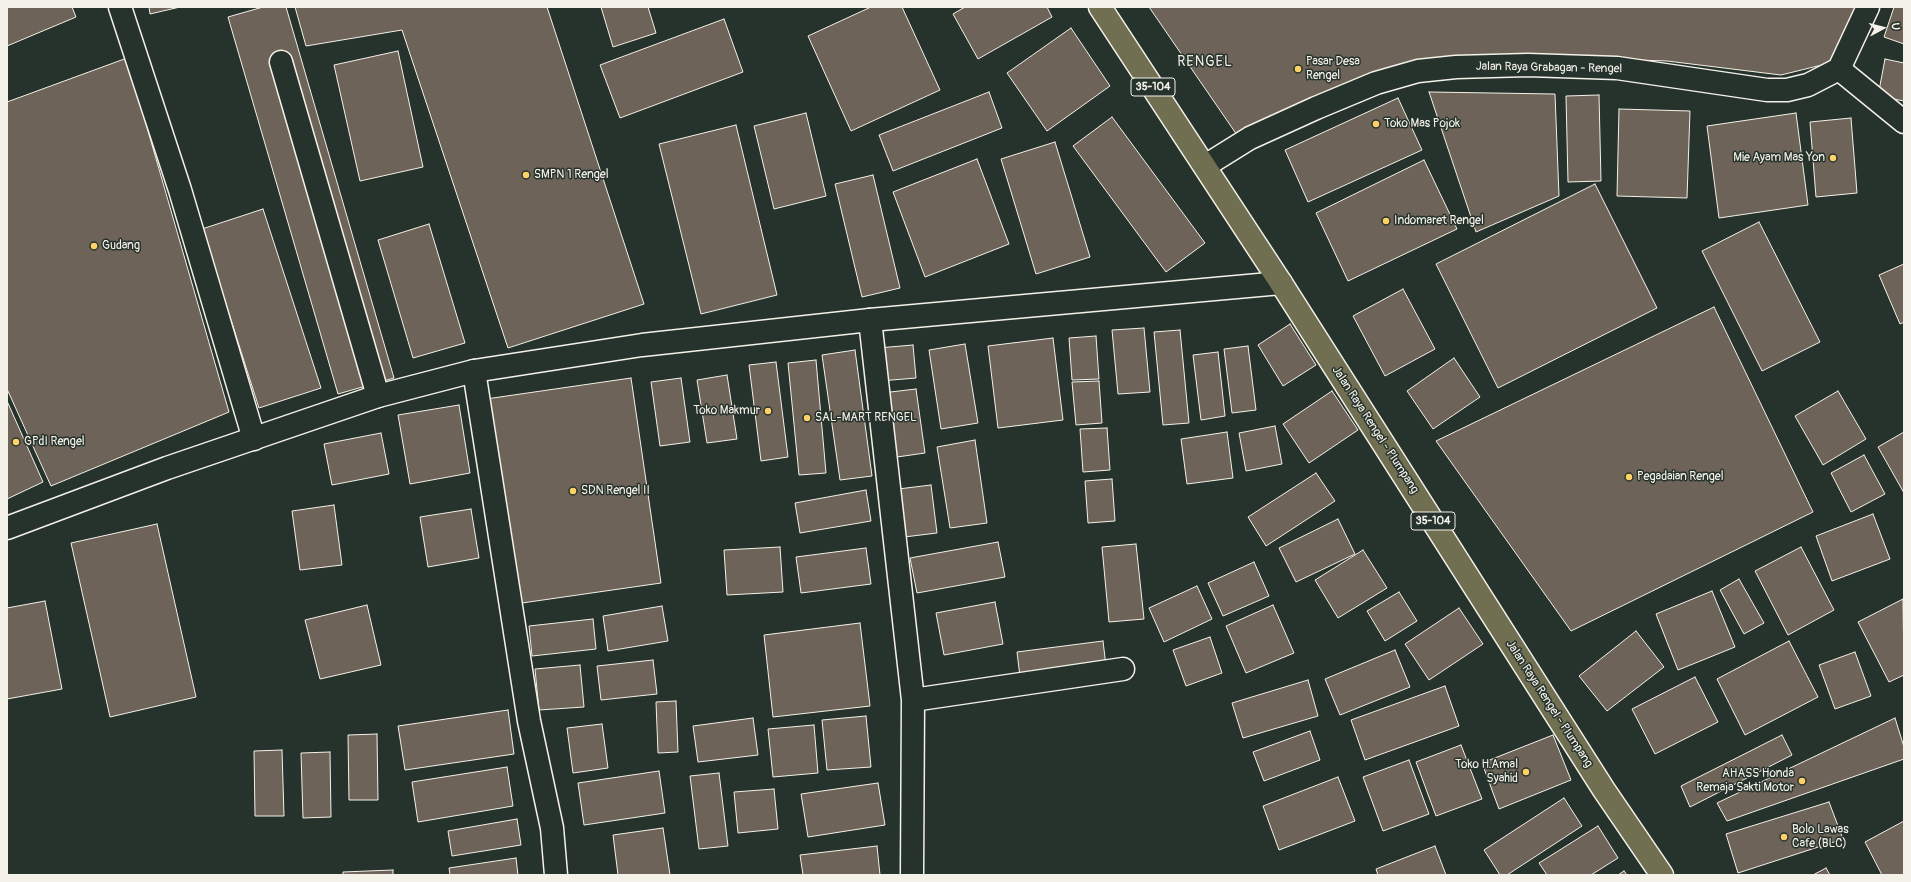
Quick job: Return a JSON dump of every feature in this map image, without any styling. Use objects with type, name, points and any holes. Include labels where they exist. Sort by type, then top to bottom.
[{"type":"main road","name":"35-104","points":[[1100,7],[1206,166]]},
{"type":"main road","name":"Jalan Raya Rengel - Plumpang","points":[[1206,166],[1604,790],[1662,875]]},
{"type":"street","points":[[120,7],[180,190],[254,439]]},
{"type":"street","points":[[1868,7],[1839,69],[1904,122]]},
{"type":"street","points":[[281,62],[378,396]]},
{"type":"street","name":"Jalan Raya Grabagan - Rengel","points":[[1206,166],[1250,138],[1316,108],[1376,84],[1418,71],[1456,67],[1528,65],[1617,68],[1768,90],[1787,90],[1808,86],[1839,69]]},
{"type":"street","points":[[7,528],[167,468],[378,396],[474,371],[642,345],[870,320],[1281,283]]},
{"type":"street","points":[[870,320],[913,700],[912,875]]},
{"type":"street","points":[[474,371],[529,721],[552,828],[556,875]]},
{"type":"street","points":[[913,700],[1123,669]]},
{"type":"building","points":[[7,7],[72,7],[76,17],[7,46]]},
{"type":"building","points":[[149,7],[180,7],[150,14]]},
{"type":"building","points":[[263,7],[286,7],[394,378],[338,394],[228,17]]},
{"type":"building","name":"SMPN 1 Rengel","points":[[295,7],[547,7],[644,304],[508,348],[402,30],[306,46]]},
{"type":"building","points":[[601,7],[648,7],[656,33],[613,47]]},
{"type":"building","points":[[871,7],[902,7],[940,90],[851,131],[808,36]]},
{"type":"building","points":[[965,7],[1047,7],[1052,17],[978,59],[953,14]]},
{"type":"building","name":"Pasar Desa Rengel","points":[[1149,7],[1864,7],[1838,61],[1781,75],[1667,61],[1513,56],[1423,62],[1237,135]]},
{"type":"building","points":[[1894,7],[1904,7],[1904,44],[1884,37]]},
{"type":"building","points":[[724,19],[743,72],[620,118],[600,65]]},
{"type":"building","points":[[1071,28],[1110,86],[1047,131],[1007,73]]},
{"type":"building","points":[[398,51],[423,167],[360,181],[334,65]]},
{"type":"building","name":"Gudang","points":[[127,58],[229,412],[51,486],[7,389],[7,102]]},
{"type":"building","points":[[1885,59],[1904,63],[1904,101],[1878,96]]},
{"type":"building","points":[[989,92],[1002,128],[893,171],[879,135]]},
{"type":"building","points":[[1429,92],[1555,94],[1559,196],[1476,232]]},
{"type":"building","points":[[1599,95],[1601,181],[1568,182],[1566,96]]},
{"type":"building","name":"Toko Mas Pojok","points":[[1398,98],[1422,150],[1308,202],[1285,150]]},
{"type":"building","points":[[1619,109],[1690,111],[1687,198],[1617,196]]},
{"type":"building","points":[[806,113],[826,196],[774,209],[754,126]]},
{"type":"building","points":[[1796,113],[1808,205],[1719,218],[1707,126]]},
{"type":"building","points":[[1112,117],[1205,243],[1166,272],[1073,146]]},
{"type":"building","name":"Mie Ayam Mas Yon","points":[[1851,118],[1857,193],[1816,197],[1810,122]]},
{"type":"building","points":[[736,125],[777,295],[701,314],[659,144]]},
{"type":"building","points":[[1055,142],[1090,257],[1036,274],[1001,159]]},
{"type":"building","points":[[977,159],[1009,244],[925,277],[893,192]]},
{"type":"building","name":"Indomaret Rengel","points":[[1424,160],[1457,229],[1348,281],[1316,213]]},
{"type":"building","points":[[873,175],[900,288],[862,297],[835,184]]},
{"type":"building","points":[[1595,184],[1657,308],[1498,388],[1436,264]]},
{"type":"building","points":[[263,209],[321,388],[259,408],[202,229]]},
{"type":"building","points":[[1759,222],[1820,342],[1762,371],[1702,251]]},
{"type":"building","points":[[429,224],[465,343],[413,358],[378,240]]},
{"type":"building","points":[[1904,264],[1904,322],[1900,324],[1879,275]]},
{"type":"building","points":[[1403,289],[1435,349],[1385,376],[1353,316]]},
{"type":"building","name":"Pegadaian Rengel","points":[[1714,307],[1813,512],[1571,631],[1436,441]]},
{"type":"building","points":[[1290,324],[1316,365],[1283,386],[1258,345]]},
{"type":"building","points":[[1144,328],[1150,392],[1118,394],[1112,330]]},
{"type":"building","points":[[1180,330],[1189,423],[1163,425],[1154,332]]},
{"type":"building","points":[[1096,336],[1099,379],[1072,380],[1069,338]]},
{"type":"building","points":[[1053,338],[1063,420],[998,428],[988,346]]},
{"type":"building","points":[[965,344],[978,423],[941,429],[929,350]]},
{"type":"building","points":[[913,345],[916,378],[880,381],[878,348]]},
{"type":"building","points":[[1248,346],[1256,410],[1232,413],[1224,349]]},
{"type":"building","points":[[855,350],[872,476],[840,480],[822,355]]},
{"type":"building","points":[[1218,352],[1225,416],[1201,420],[1193,355]]},
{"type":"building","points":[[1454,358],[1480,397],[1433,429],[1407,391]]},
{"type":"building","name":"SAL-MART RENGEL","points":[[816,360],[826,473],[799,475],[788,363]]},
{"type":"building","name":"Toko Makmur","points":[[776,362],[788,457],[761,461],[749,365]]},
{"type":"building","points":[[727,375],[737,439],[707,443],[697,380]]},
{"type":"building","name":"SDN Rengel II","points":[[631,378],[661,583],[515,604],[486,399]]},
{"type":"building","points":[[681,378],[690,442],[660,446],[651,382]]},
{"type":"building","points":[[1099,381],[1102,423],[1076,425],[1072,382]]},
{"type":"building","points":[[916,389],[925,453],[890,458],[882,393]]},
{"type":"building","points":[[1332,391],[1358,430],[1309,463],[1283,424]]},
{"type":"building","points":[[1838,391],[1866,439],[1823,465],[1795,416]]},
{"type":"building","name":"GPdI Rengel","points":[[7,401],[43,482],[7,499]]},
{"type":"building","points":[[459,405],[470,473],[410,484],[398,415]]},
{"type":"building","points":[[1275,426],[1282,464],[1246,471],[1239,433]]},
{"type":"building","points":[[1107,428],[1110,470],[1083,472],[1080,429]]},
{"type":"building","points":[[1227,432],[1233,478],[1187,484],[1181,439]]},
{"type":"building","points":[[1904,432],[1904,493],[1878,447]]},
{"type":"building","points":[[381,433],[389,474],[332,485],[324,444]]},
{"type":"building","points":[[975,440],[987,523],[950,528],[937,447]]},
{"type":"building","points":[[1864,455],[1885,494],[1851,512],[1831,473]]},
{"type":"building","points":[[1316,473],[1335,501],[1266,546],[1248,517]]},
{"type":"building","points":[[1112,479],[1115,521],[1088,523],[1085,481]]},
{"type":"building","points":[[931,485],[937,533],[896,538],[890,490]]},
{"type":"building","points":[[866,490],[871,521],[800,533],[795,503]]},
{"type":"building","points":[[334,505],[342,565],[300,570],[292,511]]},
{"type":"building","points":[[471,509],[479,558],[428,567],[420,517]]},
{"type":"building","points":[[1873,514],[1890,559],[1832,581],[1816,536]]},
{"type":"building","points":[[1338,519],[1355,554],[1296,582],[1279,548]]},
{"type":"building","points":[[157,524],[196,697],[110,717],[71,543]]},
{"type":"building","points":[[998,542],[1005,577],[917,593],[910,558]]},
{"type":"building","points":[[1136,544],[1144,619],[1109,622],[1102,547]]},
{"type":"building","points":[[780,547],[783,592],[727,595],[724,550]]},
{"type":"building","points":[[1801,547],[1834,610],[1788,635],[1755,571]]},
{"type":"building","points":[[866,548],[871,584],[801,593],[796,557]]},
{"type":"building","points":[[1363,550],[1387,588],[1338,618],[1315,580]]},
{"type":"building","points":[[1254,562],[1269,596],[1223,616],[1208,583]]},
{"type":"building","points":[[1739,579],[1764,623],[1744,634],[1720,590]]},
{"type":"building","points":[[1197,586],[1212,619],[1164,642],[1149,608]]},
{"type":"building","points":[[1712,591],[1735,647],[1678,670],[1656,614]]},
{"type":"building","points":[[1399,592],[1417,621],[1385,641],[1367,611]]},
{"type":"building","points":[[1903,599],[1904,675],[1889,682],[1858,622]]},
{"type":"building","points":[[45,601],[62,689],[7,699],[7,608]]},
{"type":"building","points":[[995,602],[1003,644],[944,655],[936,613]]},
{"type":"building","points":[[367,605],[381,665],[320,679],[305,620]]},
{"type":"building","points":[[1273,605],[1294,653],[1246,673],[1226,626]]},
{"type":"building","points":[[662,606],[668,641],[608,651],[603,616]]},
{"type":"building","points":[[1459,608],[1483,644],[1429,680],[1405,644]]},
{"type":"building","points":[[593,619],[596,649],[532,656],[529,626]]},
{"type":"building","points":[[860,623],[870,706],[773,717],[764,635]]},
{"type":"building","points":[[1636,631],[1664,667],[1607,711],[1579,676]]},
{"type":"building","points":[[1210,637],[1222,673],[1186,686],[1173,650]]},
{"type":"building","points":[[1103,641],[1107,674],[1021,685],[1017,652]]},
{"type":"building","points":[[1789,641],[1818,697],[1745,735],[1717,679]]},
{"type":"building","points":[[1395,650],[1410,687],[1340,715],[1325,679]]},
{"type":"building","points":[[1855,652],[1871,696],[1835,709],[1819,665]]},
{"type":"building","points":[[653,660],[657,694],[601,700],[597,666]]},
{"type":"building","points":[[580,665],[584,707],[539,710],[535,669]]},
{"type":"building","points":[[1695,677],[1718,722],[1655,754],[1632,709]]},
{"type":"building","points":[[1308,680],[1318,716],[1243,738],[1232,703]]},
{"type":"building","points":[[1445,686],[1459,726],[1365,760],[1351,720]]},
{"type":"building","points":[[676,701],[678,752],[658,753],[656,702]]},
{"type":"building","points":[[508,710],[514,754],[405,770],[398,726]]},
{"type":"building","points":[[866,716],[871,767],[827,770],[822,720]]},
{"type":"building","points":[[753,718],[758,755],[698,762],[693,726]]},
{"type":"building","name":"AHASS Honda Remaja Sakti Motor","points":[[1895,718],[1904,747],[1904,759],[1727,821],[1717,803]]},
{"type":"building","points":[[602,724],[608,768],[573,773],[567,728]]},
{"type":"building","points":[[814,725],[818,773],[773,777],[768,729]]},
{"type":"building","points":[[1310,731],[1320,760],[1264,781],[1253,752]]},
{"type":"building","points":[[377,734],[378,800],[349,800],[348,735]]},
{"type":"building","name":"Toko H.Amal Syahid","points":[[1553,735],[1571,780],[1499,809],[1482,763]]},
{"type":"building","points":[[1782,735],[1792,755],[1690,807],[1681,786]]},
{"type":"building","points":[[1461,745],[1482,799],[1436,816],[1416,762]]},
{"type":"building","points":[[282,750],[284,816],[255,816],[254,751]]},
{"type":"building","points":[[330,752],[331,817],[303,818],[301,753]]},
{"type":"building","points":[[1409,760],[1429,814],[1383,831],[1363,777]]},
{"type":"building","points":[[507,767],[513,806],[418,822],[412,782]]},
{"type":"building","points":[[659,771],[665,813],[584,825],[578,783]]},
{"type":"building","points":[[719,773],[728,846],[699,849],[690,776]]},
{"type":"building","points":[[1338,777],[1355,821],[1279,850],[1263,806]]},
{"type":"building","points":[[878,783],[885,825],[808,837],[801,794]]},
{"type":"building","points":[[774,789],[778,829],[738,833],[734,792]]},
{"type":"building","points":[[1564,798],[1582,826],[1507,875],[1500,875],[1484,850]]},
{"type":"building","name":"Bolo Lawas Cafe (BLC)","points":[[1829,802],[1843,839],[1738,873],[1726,834]]},
{"type":"building","points":[[517,819],[521,845],[452,856],[448,831]]},
{"type":"building","points":[[1904,821],[1904,875],[1882,875],[1865,842]]},
{"type":"building","points":[[1598,826],[1618,858],[1591,875],[1547,875],[1539,863]]},
{"type":"building","points":[[663,828],[670,875],[618,875],[613,835]]},
{"type":"building","points":[[877,846],[880,875],[803,875],[800,855]]},
{"type":"building","points":[[1435,846],[1446,875],[1378,875],[1376,869]]},
{"type":"building","points":[[516,858],[518,875],[450,875],[449,868]]},
{"type":"building","points":[[1826,868],[1830,875],[1813,875]]},
{"type":"building","points":[[393,870],[393,875],[343,875],[343,872]]},
{"type":"building","points":[[1624,871],[1627,875],[1618,875]]},
{"type":"place","name":"Pasar Desa Rengel","points":[[1298,69]]},
{"type":"place","name":"Toko Mas Pojok","points":[[1376,124]]},
{"type":"place","name":"Mie Ayam Mas Yon","points":[[1833,158]]},
{"type":"place","name":"SMPN 1 Rengel","points":[[526,175]]},
{"type":"place","name":"Indomaret Rengel","points":[[1386,221]]},
{"type":"place","name":"Gudang","points":[[94,246]]},
{"type":"place","name":"Toko Makmur","points":[[768,411]]},
{"type":"place","name":"SAL-MART RENGEL","points":[[807,418]]},
{"type":"place","name":"GPdI Rengel","points":[[16,442]]},
{"type":"place","name":"Pegadaian Rengel","points":[[1629,477]]},
{"type":"place","name":"SDN Rengel II","points":[[573,491]]},
{"type":"place","name":"Toko H.Amal Syahid","points":[[1526,772]]},
{"type":"place","name":"AHASS Honda Remaja Sakti Motor","points":[[1802,781]]},
{"type":"place","name":"Bolo Lawas Cafe (BLC)","points":[[1784,837]]},
{"type":"district","name":"RENGEL","points":[[1205,62]]}]
